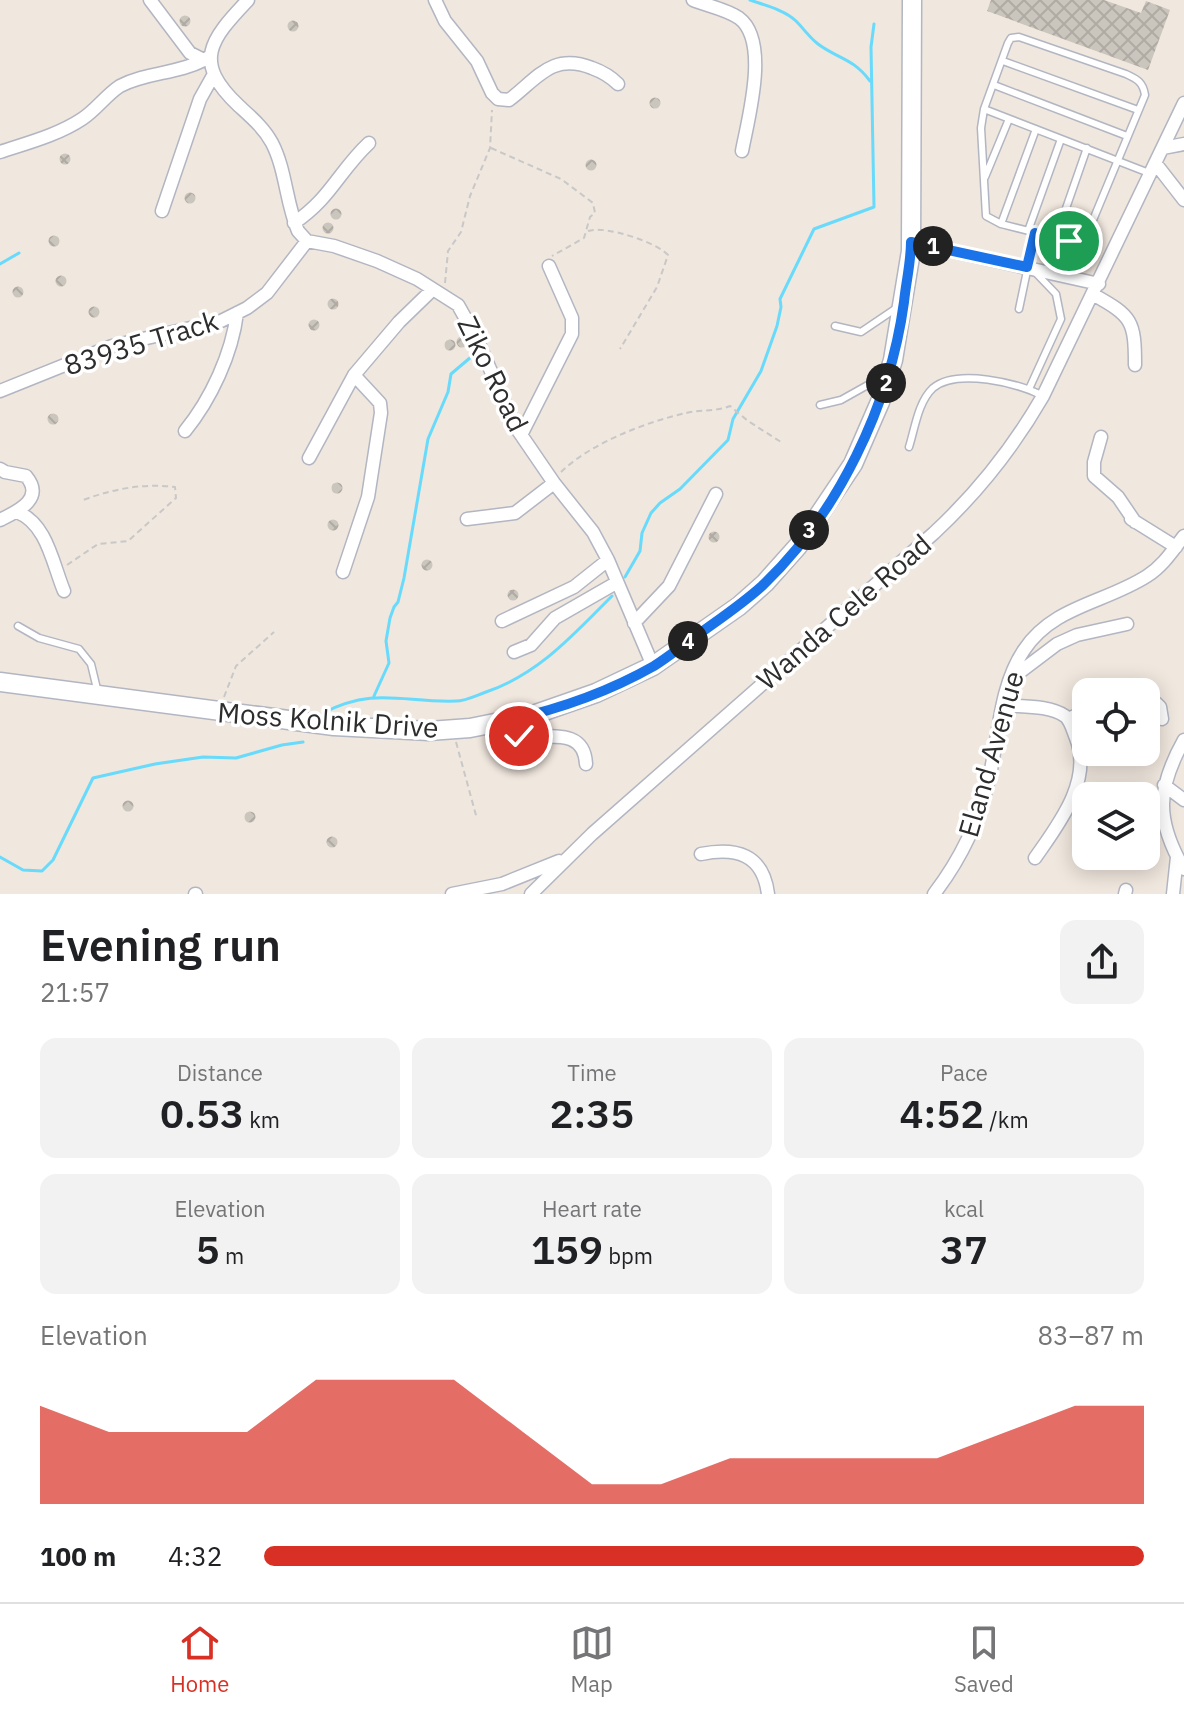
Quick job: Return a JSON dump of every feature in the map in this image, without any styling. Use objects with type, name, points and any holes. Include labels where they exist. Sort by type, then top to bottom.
[{"type":"main road","name":"Moss Kolnik Drive","points":[[0,682],[334,726],[418,731],[452,729],[530,716],[596,693],[653,666],[739,606],[765,583],[798,546],[853,464],[889,373],[904,302],[911,242],[912,0]]},
{"type":"street","points":[[150,0],[190,53],[207,58],[229,95],[271,140],[294,223],[307,241]]},
{"type":"street","points":[[0,152],[81,120],[118,88],[132,81],[178,70],[207,58],[217,36],[248,0]]},
{"type":"street","points":[[435,0],[445,21],[482,70],[492,93],[503,101],[509,100],[540,73],[556,64],[577,63],[607,74],[618,84]]},
{"type":"street","points":[[693,0],[724,10],[741,19],[748,27],[754,46],[755,82],[742,151]]},
{"type":"street","points":[[162,211],[195,111],[214,74]]},
{"type":"street","name":"Wanda Cele Road","points":[[531,894],[566,858],[964,504],[1020,436],[1043,396],[1184,103]]},
{"type":"street","points":[[294,223],[317,207],[369,143]]},
{"type":"street","points":[[1163,148],[1184,144]]},
{"type":"street","points":[[1154,169],[1178,182],[1184,200]]},
{"type":"street","name":"Ziko Road","points":[[307,241],[334,246],[377,261],[417,279],[458,305],[508,414],[554,483],[593,532],[653,666]]},
{"type":"street","name":"83935 Track","points":[[0,391],[112,346],[209,325],[237,313],[267,293],[307,241]]},
{"type":"street","points":[[911,242],[1029,267],[1096,289],[1128,318],[1135,343],[1135,365]]},
{"type":"street","points":[[521,435],[572,334],[572,318],[549,266]]},
{"type":"street","points":[[309,458],[354,375],[399,322],[435,292]]},
{"type":"street","name":"83935 Track","points":[[185,431],[213,388],[234,331],[237,313]]},
{"type":"street","points":[[343,572],[368,497],[381,413],[380,403],[354,375]]},
{"type":"street","points":[[1101,437],[1094,462],[1094,476],[1118,497],[1135,522]]},
{"type":"street","points":[[0,469],[26,476],[31,481],[29,503],[0,520]]},
{"type":"street","points":[[467,519],[515,513],[554,483]]},
{"type":"street","points":[[634,623],[669,586],[716,494]]},
{"type":"street","points":[[17,512],[28,516],[41,532],[64,591]]},
{"type":"street","points":[[1120,513],[1176,547]]},
{"type":"street","name":"Eland Avenue","points":[[934,894],[967,841],[980,809],[1009,680],[1022,653],[1047,624],[1067,611],[1148,575],[1164,562],[1184,536]]},
{"type":"street","points":[[502,621],[574,587],[608,560]]},
{"type":"street","points":[[514,652],[531,645],[555,618],[616,583]]},
{"type":"street","points":[[1009,680],[1057,644],[1077,635],[1127,624]]},
{"type":"street","points":[[1003,705],[1044,709],[1068,719],[1080,748],[1080,774],[1055,829],[1035,858]]},
{"type":"street","points":[[1160,707],[1162,719]]},
{"type":"street","points":[[1068,719],[1072,717]]},
{"type":"street","points":[[506,721],[519,736],[552,735],[578,743],[586,752],[586,764]]},
{"type":"street","points":[[1184,740],[1164,785],[1163,811],[1177,857],[1184,869]]},
{"type":"street","points":[[1164,785],[1184,800]]},
{"type":"street","points":[[701,854],[734,851],[747,856],[763,872],[768,894]]},
{"type":"street","points":[[1173,894],[1177,857]]},
{"type":"street","points":[[452,894],[502,884],[566,858]]},
{"type":"lane","points":[[1016,37],[1126,74],[1144,87],[1145,95],[1084,237],[1069,241],[1001,224],[986,216],[980,144],[984,109],[1003,61],[1008,43],[1016,37]]},
{"type":"lane","points":[[1003,61],[1138,110]]},
{"type":"lane","points":[[994,85],[1127,136]]},
{"type":"lane","points":[[984,109],[1116,160],[1154,169]]},
{"type":"lane","points":[[983,181],[1009,119]]},
{"type":"lane","points":[[1001,224],[1036,129]]},
{"type":"lane","points":[[1019,309],[1029,267],[1032,232],[1061,139]]},
{"type":"lane","points":[[1056,237],[1087,148]]},
{"type":"lane","points":[[1029,267],[1056,294],[1061,319],[1029,389]]},
{"type":"lane","points":[[835,326],[861,332],[904,302]]},
{"type":"lane","points":[[820,405],[841,400],[889,373]]},
{"type":"lane","points":[[909,447],[921,406],[934,388],[941,384],[957,380],[987,380],[1029,389],[1043,396]]},
{"type":"lane","points":[[18,626],[39,638],[79,649],[91,664],[99,696]]},
{"type":"path","points":[[435,292],[445,288],[448,251],[461,232],[476,179],[490,148],[492,93]]},
{"type":"path","points":[[490,148],[561,179],[588,197],[596,209],[590,217],[587,232]]},
{"type":"path","points":[[549,266],[553,255],[577,244],[593,229],[656,246],[668,255],[657,287],[620,349]]},
{"type":"path","points":[[554,483],[561,472],[583,453],[653,422],[689,412],[730,406],[781,442]]},
{"type":"path","points":[[57,573],[98,544],[128,541],[176,498],[177,492],[175,487],[164,485],[112,489],[83,500]]},
{"type":"path","points":[[218,713],[236,666],[274,632]]},
{"type":"path","points":[[452,729],[477,819]]},
{"type":"building","points":[[991,0],[1104,0],[1141,13],[1146,1],[1170,10],[1148,70],[987,11]]},
{"type":"building","points":[[185,15],[191,21],[185,27],[179,21]]},
{"type":"building","points":[[293,20],[299,26],[293,32],[287,26]]},
{"type":"building","points":[[655,97],[661,103],[655,109],[649,103]]},
{"type":"building","points":[[65,153],[71,159],[65,165],[59,159]]},
{"type":"building","points":[[591,159],[597,165],[591,171],[585,165]]},
{"type":"building","points":[[190,192],[196,198],[190,204],[184,198]]},
{"type":"building","points":[[336,208],[342,214],[336,220],[330,214]]},
{"type":"building","points":[[328,222],[334,228],[328,234],[322,228]]},
{"type":"building","points":[[54,235],[60,241],[54,247],[48,241]]},
{"type":"building","points":[[61,275],[67,281],[61,287],[55,281]]},
{"type":"building","points":[[18,286],[24,292],[18,298],[12,292]]},
{"type":"building","points":[[333,298],[339,304],[333,310],[327,304]]},
{"type":"building","points":[[94,306],[100,312],[94,318],[88,312]]},
{"type":"building","points":[[314,319],[320,325],[314,331],[308,325]]},
{"type":"building","points":[[462,336],[468,342],[462,348],[456,342]]},
{"type":"building","points":[[450,339],[456,345],[450,351],[444,345]]},
{"type":"building","points":[[53,413],[59,419],[53,425],[47,419]]},
{"type":"building","points":[[337,482],[343,488],[337,494],[331,488]]},
{"type":"building","points":[[333,519],[339,525],[333,531],[327,525]]},
{"type":"building","points":[[714,531],[720,537],[714,543],[708,537]]},
{"type":"building","points":[[427,559],[433,565],[427,571],[421,565]]},
{"type":"building","points":[[513,589],[519,595],[513,601],[507,595]]},
{"type":"building","points":[[128,800],[134,806],[128,812],[122,806]]},
{"type":"building","points":[[250,811],[256,817],[250,823],[244,817]]},
{"type":"building","points":[[332,836],[338,842],[332,848],[326,842]]},
{"type":"waterway","points":[[750,0],[791,17],[818,44],[851,63],[870,81]]},
{"type":"waterway","points":[[625,577],[640,551],[642,533],[651,513],[680,489],[728,440],[733,419],[761,371],[777,326],[780,299],[814,229],[874,207],[871,47],[874,24]]},
{"type":"waterway","points":[[0,264],[19,253]]},
{"type":"waterway","points":[[374,696],[389,663],[386,641],[390,618],[404,578],[428,439],[448,392],[451,374],[471,357]]},
{"type":"waterway","points":[[323,713],[358,700],[374,698],[437,701],[471,698],[505,684],[539,664],[612,596]]},
{"type":"waterway","points":[[0,857],[23,870],[42,871],[53,860],[93,778],[203,757],[236,758],[303,742]]},
{"type":"route","points":[[519,736],[506,721],[596,693],[653,666],[739,606],[765,583],[798,546],[853,464],[880,402],[901,326],[911,242],[1027,267],[1035,233],[1069,241]]}]
